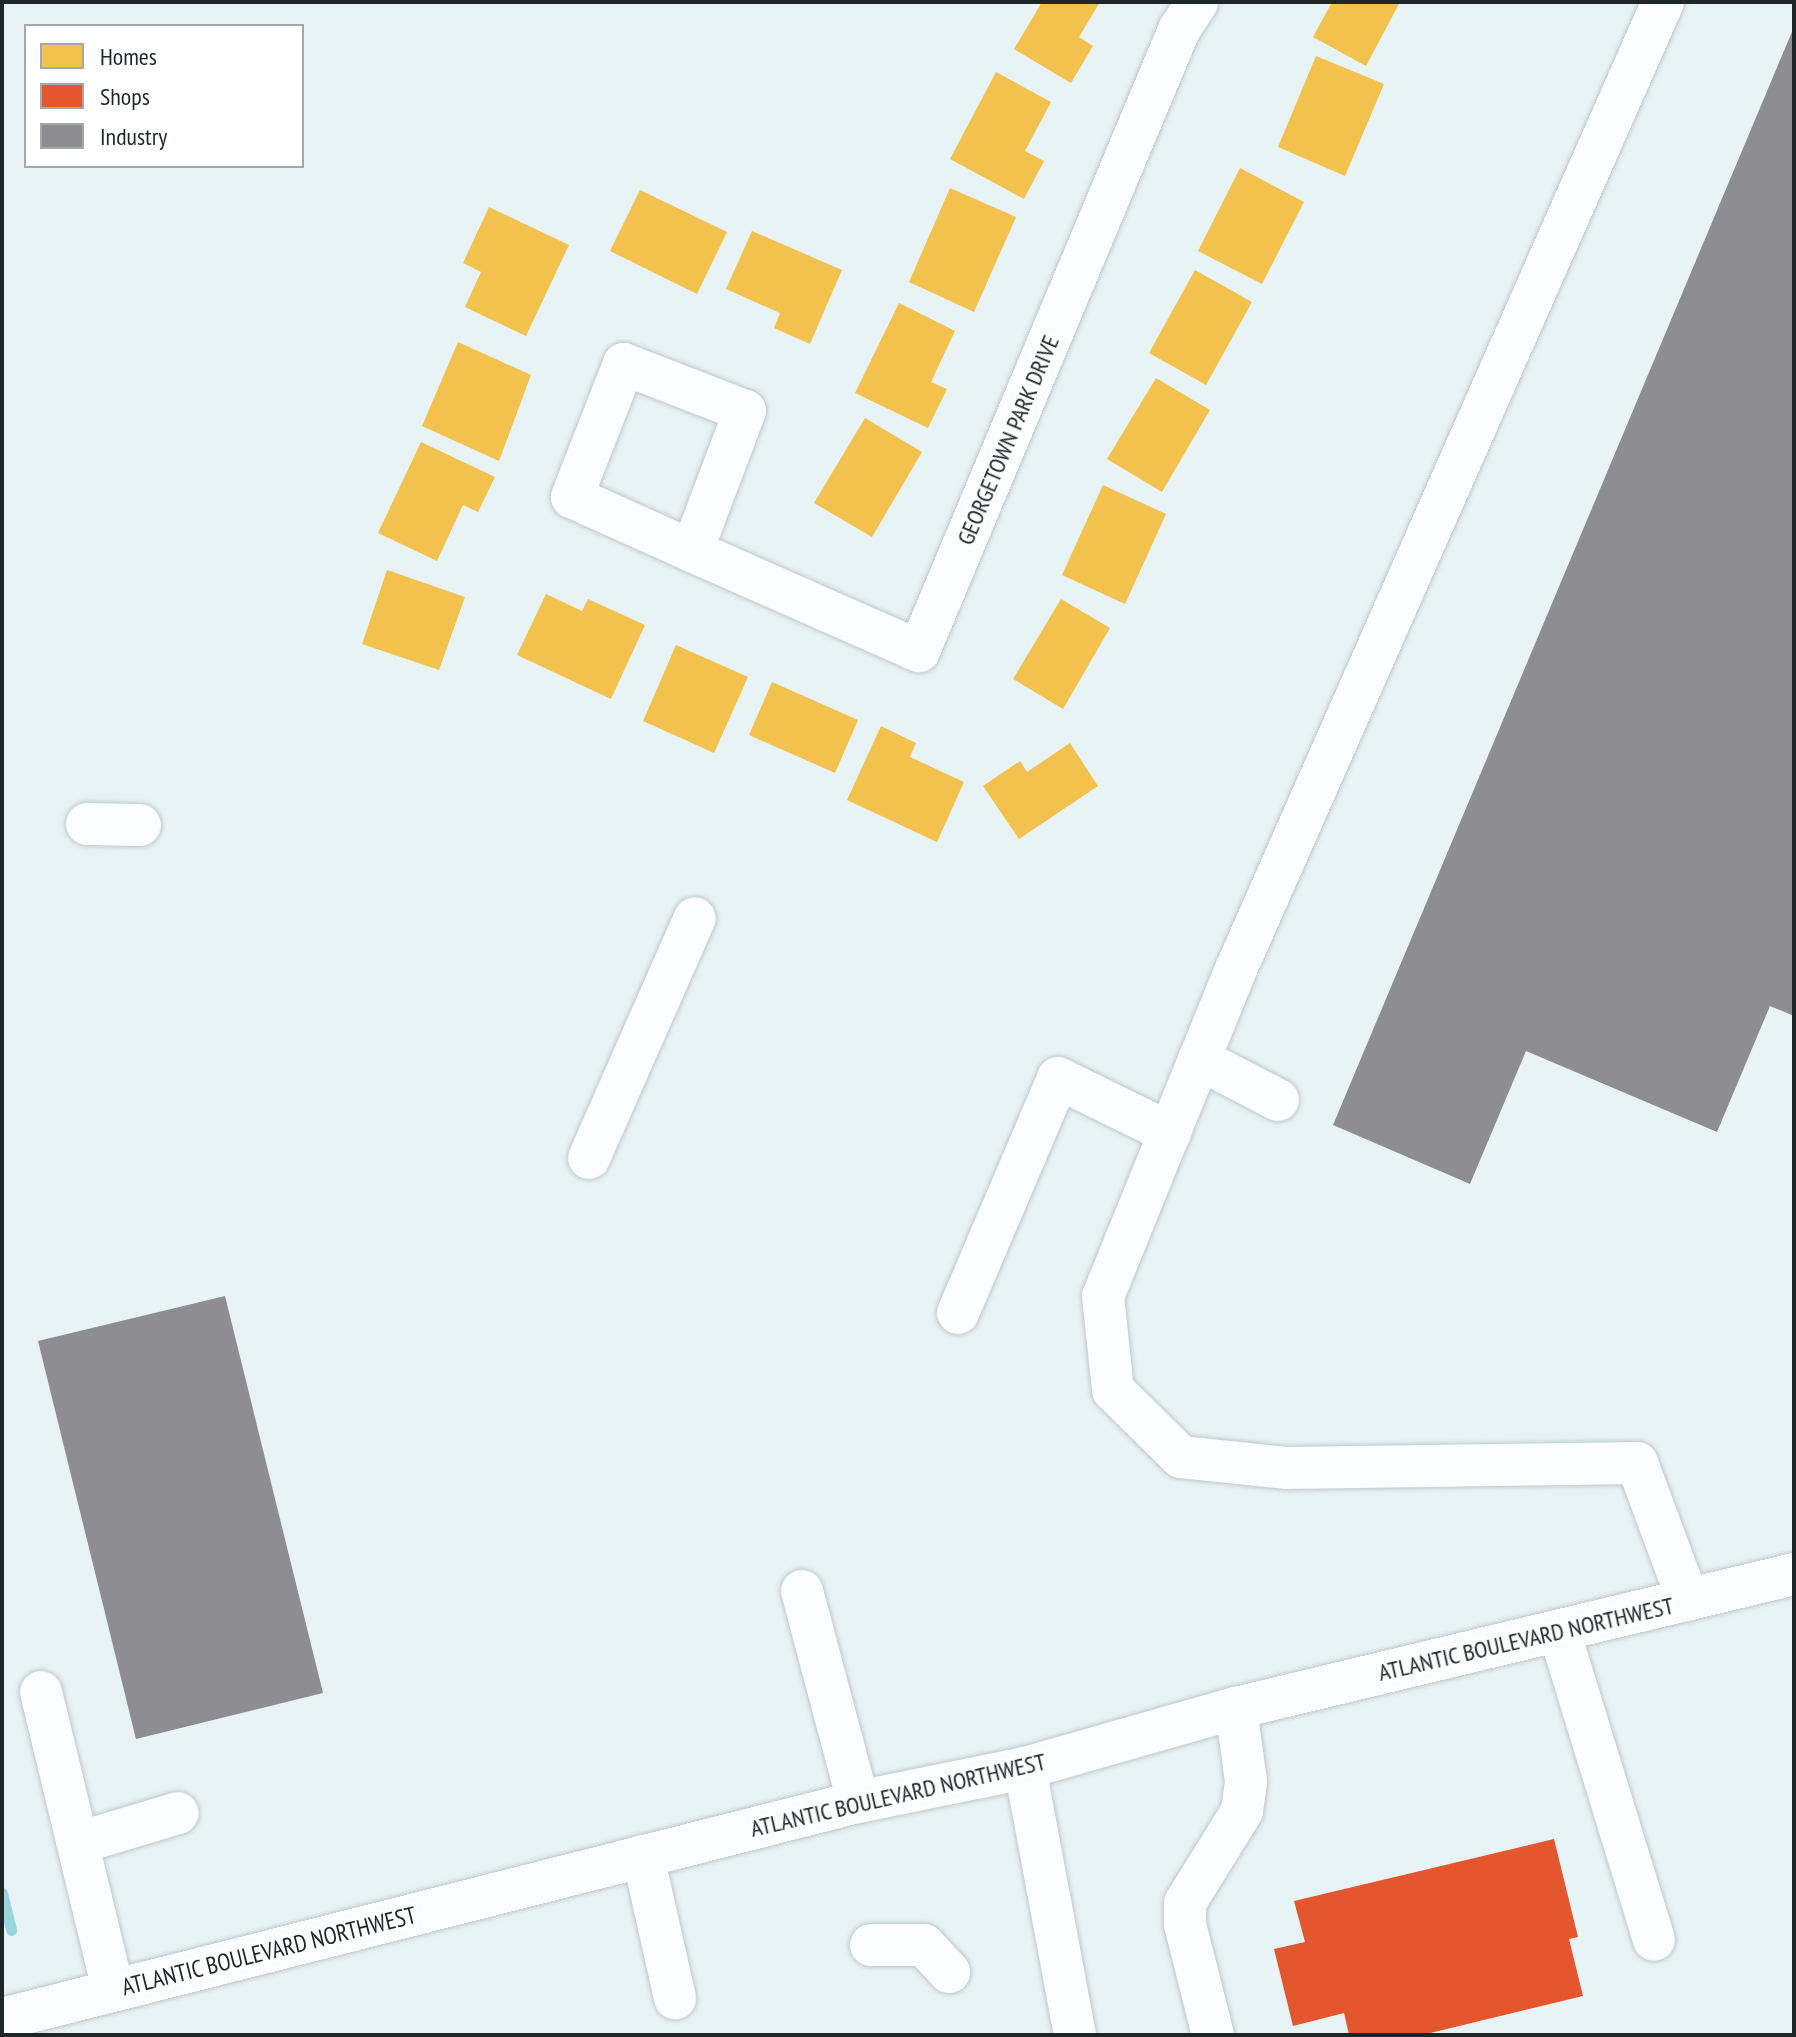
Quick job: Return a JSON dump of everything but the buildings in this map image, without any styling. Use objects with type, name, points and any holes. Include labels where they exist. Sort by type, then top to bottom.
[{"type":"street","name":"GEORGETOWN PARK DRIVE","points":[[692,551],[745,411],[624,364],[572,497],[692,551],[919,651],[1179,30],[1197,2]]},
{"type":"street","points":[[1663,2],[1199,1059],[1103,1296],[1113,1390],[1181,1457],[1285,1468],[1637,1463],[1688,1600]]},
{"type":"street","points":[[87,824],[140,825]]},
{"type":"street","points":[[589,1158],[695,918]]},
{"type":"street","points":[[1199,1059],[1278,1100]]},
{"type":"street","points":[[958,1313],[1058,1078],[1170,1133]]},
{"type":"street","name":"ATLANTIC BOULEVARD NORTHWEST","points":[[2,2019],[858,1802],[1025,1768],[1236,1708],[1794,1574]]},
{"type":"street","points":[[802,1591],[858,1802]]},
{"type":"street","points":[[1559,1631],[1654,1940]]},
{"type":"street","points":[[41,1692],[113,1990]]},
{"type":"street","points":[[1213,2035],[1185,1924],[1185,1903],[1242,1811],[1246,1781],[1236,1708]]},
{"type":"street","points":[[1025,1768],[1075,2035]]},
{"type":"street","points":[[78,1843],[178,1813]]},
{"type":"street","points":[[643,1856],[675,1998]]},
{"type":"street","points":[[871,1945],[924,1945],[949,1972]]},
{"type":"waterway","points":[[2,1893],[11,1930]]}]
